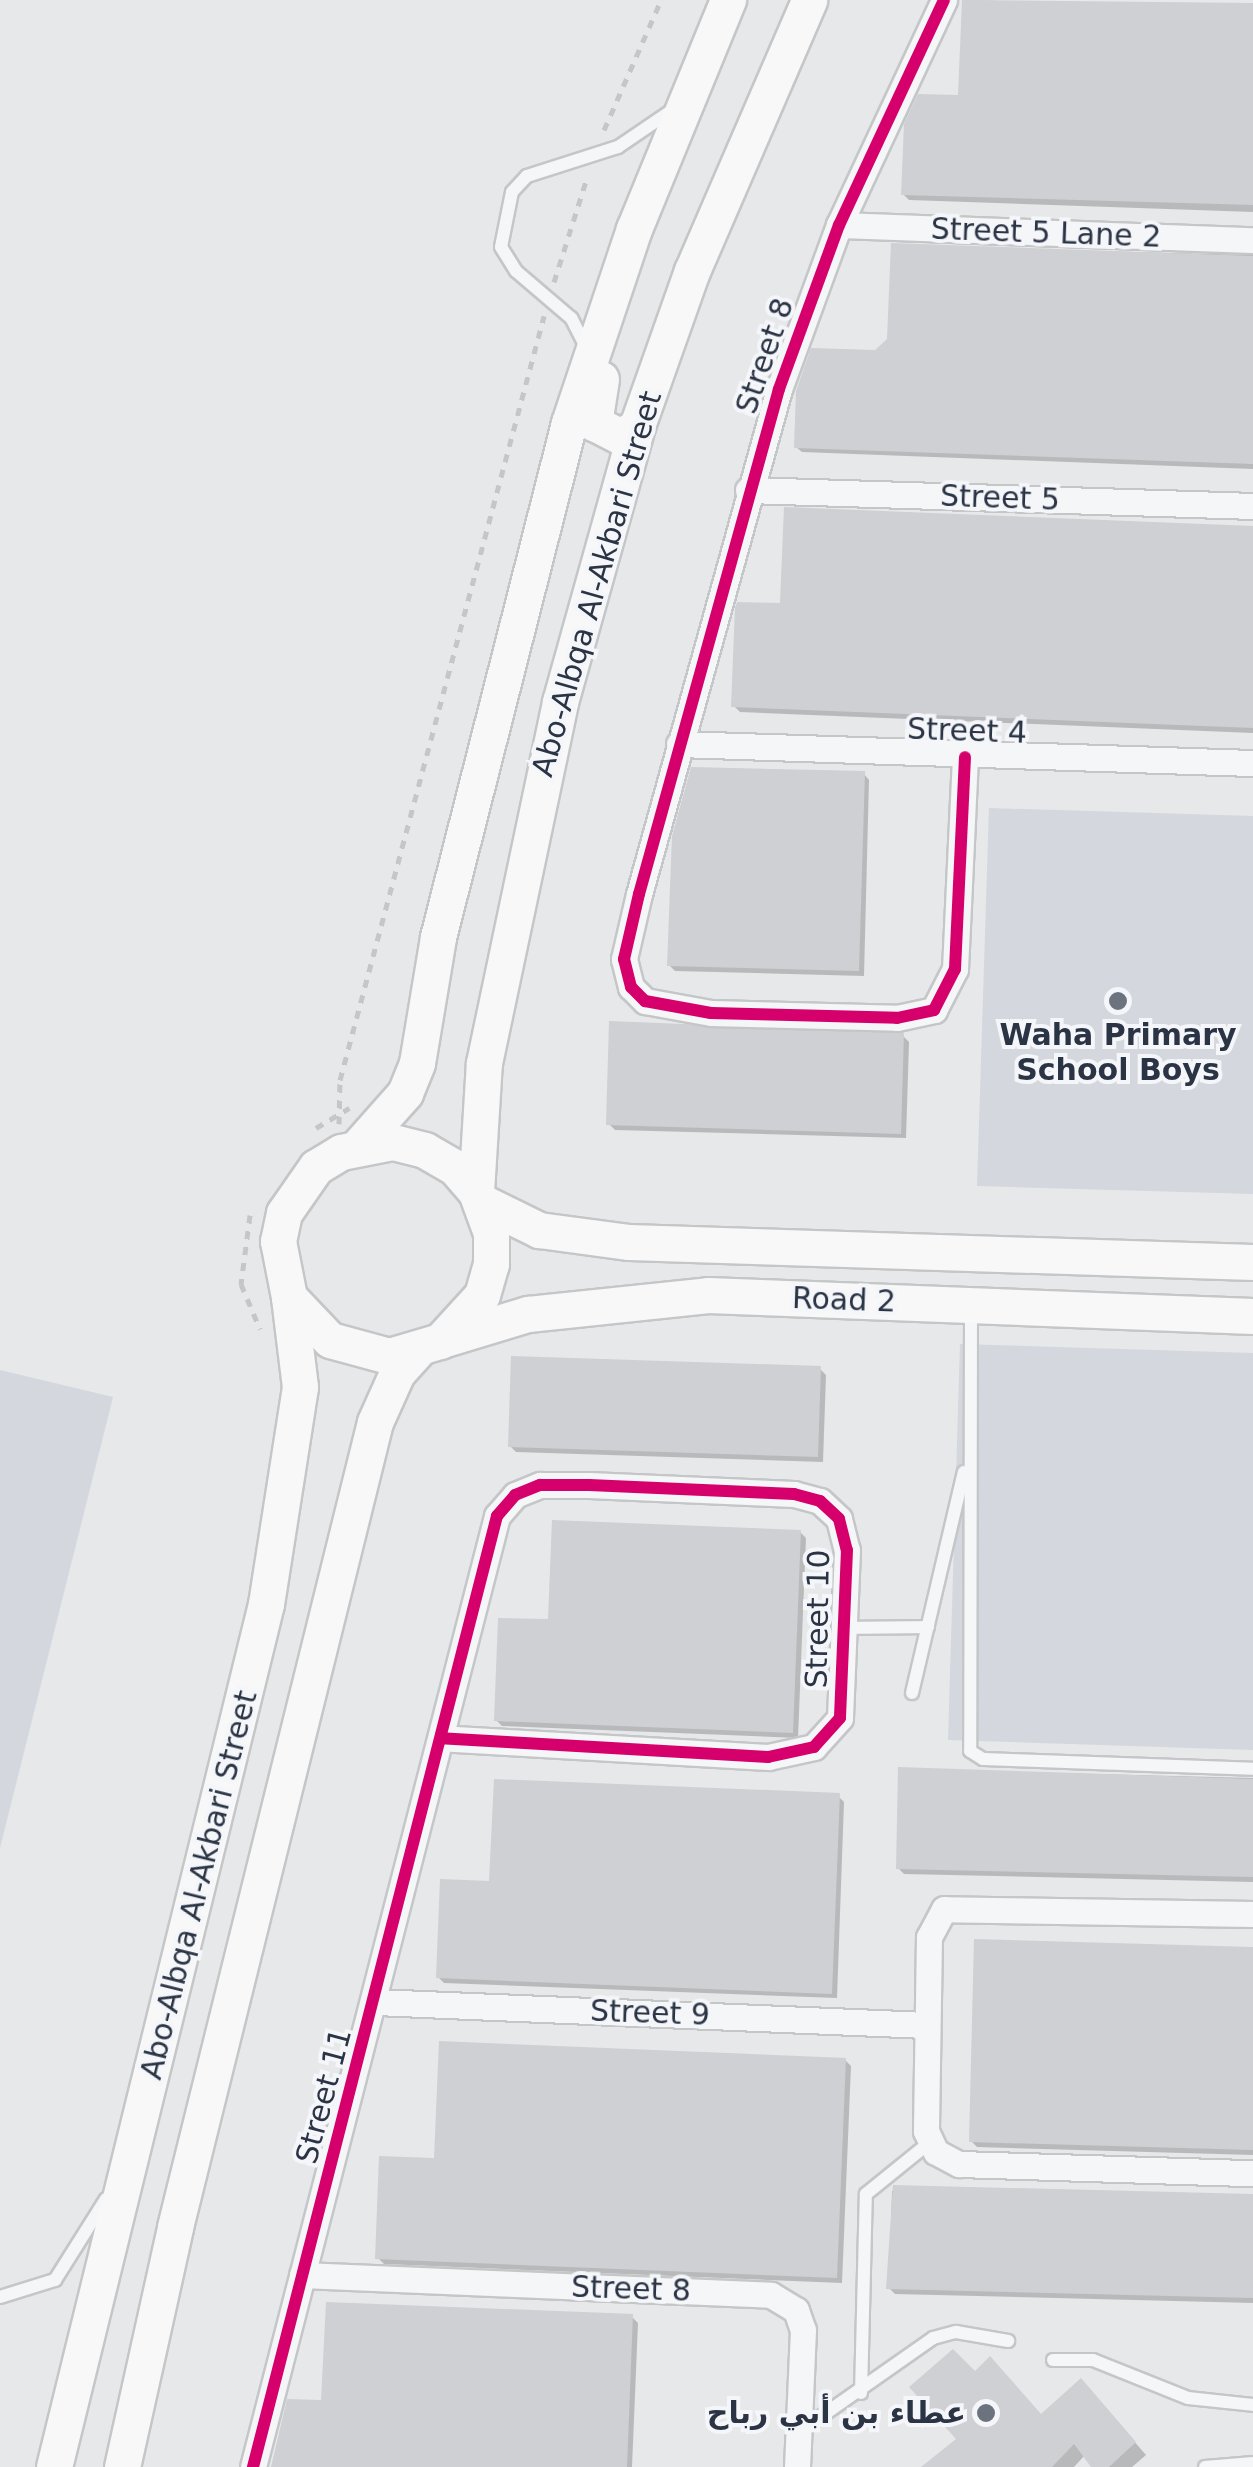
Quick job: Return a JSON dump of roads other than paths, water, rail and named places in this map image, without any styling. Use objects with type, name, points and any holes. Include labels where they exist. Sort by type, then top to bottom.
[{"type":"main road","name":"Abo-Albqa Al-Akbari Street","points":[[349,1149],[405,1093],[417,1064],[438,936],[591,358],[682,103],[728,0]]},
{"type":"main road","name":"Abo-Albqa Al-Akbari Street","points":[[479,1197],[482,1082],[501,961],[560,702],[637,426],[692,271],[809,0]]},
{"type":"main road","points":[[634,229],[638,265],[591,411],[604,434],[621,437],[637,426]]},
{"type":"main road","points":[[392,1142],[425,1150],[454,1167],[479,1197],[491,1264],[464,1321],[429,1346],[358,1352],[306,1322],[289,1296],[278,1241],[284,1213],[316,1166],[349,1149],[392,1142]]},
{"type":"main road","name":"Road 2","points":[[479,1197],[539,1230],[629,1242],[1253,1262]]},
{"type":"main road","points":[[1044,1307],[1026,1296],[1024,1286],[1028,1268],[1046,1254]]},
{"type":"main road","name":"Abo-Albqa Al-Akbari Street","points":[[54,2467],[192,1919],[266,1604],[300,1387],[289,1296]]},
{"type":"main road","name":"Road 2","points":[[429,1346],[528,1314],[643,1298],[970,1304],[1253,1316]]},
{"type":"main road","name":"Abo-Albqa Al-Akbari Street","points":[[122,2467],[175,2227],[375,1422],[396,1373],[429,1346]]},
{"type":"main road","points":[[175,2227],[171,2173],[231,1932],[218,1910],[192,1919]]},
{"type":"street","name":"Street 8","points":[[944,0],[840,225],[748,490],[680,744],[626,972],[645,1001],[711,1014],[897,1018],[934,1010],[954,969],[966,757]]},
{"type":"street","name":"Street 5 Lane 2","points":[[840,225],[1253,240]]},
{"type":"street","name":"Street 5","points":[[748,490],[1253,506]]},
{"type":"street","name":"Street 4","points":[[680,744],[966,757],[1253,764]]},
{"type":"street","name":"Street 10","points":[[540,1485],[794,1494],[820,1501],[844,1530],[840,1718],[828,1737],[793,1754],[442,1738],[497,1516],[515,1495],[540,1485]]},
{"type":"street","name":"Street 11","points":[[253,2467],[442,1738]]},
{"type":"street","points":[[1253,1914],[944,1909],[930,1924],[926,2025],[929,2143],[959,2164],[1253,2172]]},
{"type":"street","name":"Street 9","points":[[375,2002],[926,2025]]},
{"type":"street","name":"Street 8","points":[[302,2275],[772,2295],[796,2310],[804,2330],[797,2467]]},
{"type":"lane","points":[[591,358],[572,318],[516,271],[501,246],[512,192],[527,176],[593,158],[682,103]]},
{"type":"lane","points":[[970,1304],[970,1751],[983,1759],[1253,1769]]},
{"type":"lane","points":[[912,1693],[970,1450]]},
{"type":"lane","points":[[844,1628],[928,1628]]},
{"type":"lane","points":[[862,2393],[866,2194],[929,2143]]},
{"type":"lane","points":[[0,2297],[54,2280],[134,2149]]},
{"type":"lane","points":[[799,2432],[862,2393],[943,2334],[1008,2341]]},
{"type":"lane","points":[[1053,2360],[1093,2360],[1188,2398],[1253,2405]]},
{"type":"lane","points":[[1205,2467],[1253,2463]]},
{"type":"place","name":"Waha Primary School Boys","points":[[1118,1001]]},
{"type":"place","name":"عطاء بن أبي رباح","points":[[986,2413]]}]
